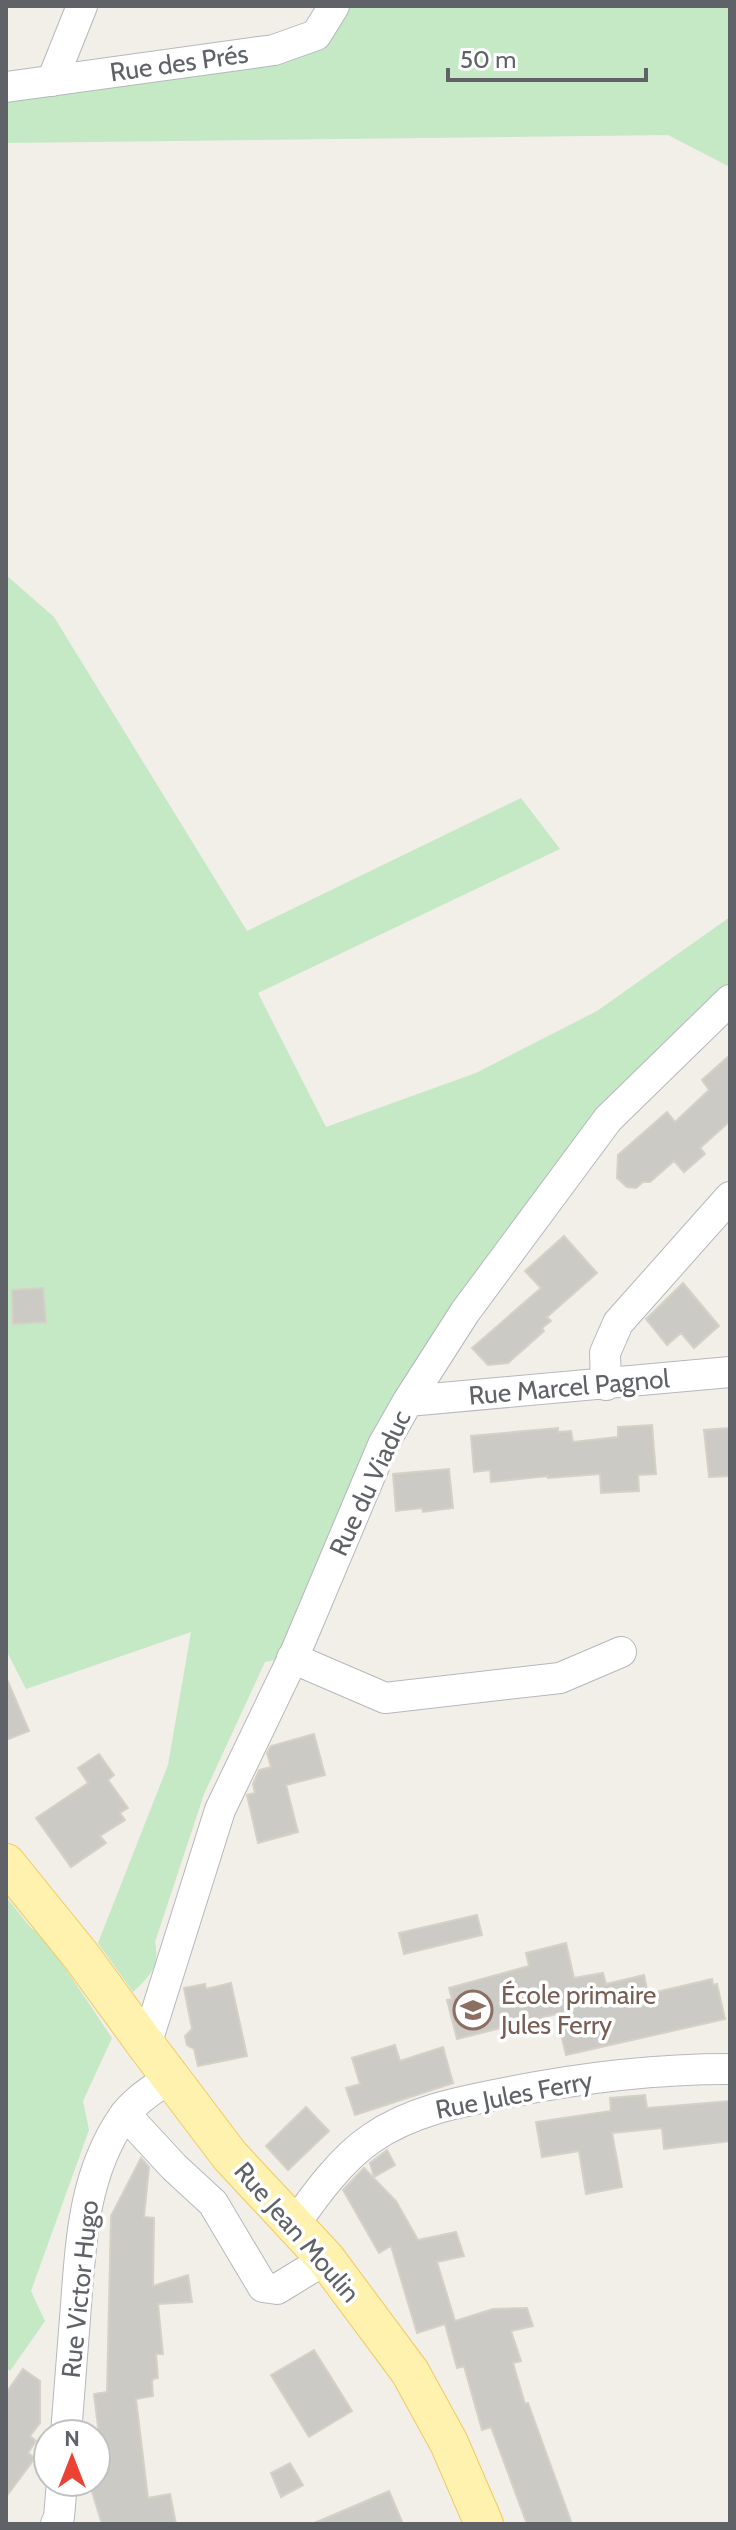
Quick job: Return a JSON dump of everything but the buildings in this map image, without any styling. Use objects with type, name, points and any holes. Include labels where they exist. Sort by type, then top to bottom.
[{"type":"main road","name":"Rue Jean Moulin","points":[[6,1863],[82,1957],[230,2156],[326,2259],[410,2372],[449,2443],[484,2524]]},
{"type":"street","points":[[52,81],[82,6]]},
{"type":"street","name":"Rue des Prés","points":[[6,87],[274,50],[316,35],[334,6]]},
{"type":"street","name":"Rue du Viaduc","points":[[146,2045],[220,1810],[292,1658],[383,1445],[465,1312],[608,1119],[730,1000]]},
{"type":"street","points":[[606,1385],[605,1353],[618,1323],[730,1197]]},
{"type":"street","name":"Rue Marcel Pagnol","points":[[408,1401],[730,1372]]},
{"type":"street","points":[[292,1658],[385,1698],[560,1678],[621,1652]]},
{"type":"street","name":"Rue Jules Ferry","points":[[295,2224],[321,2186],[371,2138],[414,2116],[459,2102],[571,2080],[683,2069],[730,2069]]},
{"type":"street","name":"Rue Victor Hugo","points":[[67,2418],[83,2221],[91,2186],[104,2151],[125,2114],[170,2077]]},
{"type":"street","points":[[125,2114],[174,2167],[213,2203],[263,2287],[277,2289],[326,2259]]},
{"type":"street","points":[[60,2522],[61,2498]]},
{"type":"green space","points":[[334,6],[730,6],[730,167],[668,135],[6,143],[6,87],[274,50]]},
{"type":"green space","points":[[6,575],[54,617],[247,931],[521,798],[560,849],[258,993],[326,1127],[476,1073],[597,1011],[730,917],[730,1000],[465,1312],[294,1656],[265,1662],[204,1794],[155,1942],[155,1965],[133,1992],[98,1943],[168,1765],[191,1632],[26,1689],[6,1650]]},
{"type":"green space","points":[[6,1897],[31,1928],[43,1935],[112,2038],[83,2101],[89,2130],[31,2291],[45,2321],[10,2371],[6,2368]]},
{"type":"place","name":"École primaire Jules Ferry","points":[[473,2010]]}]
